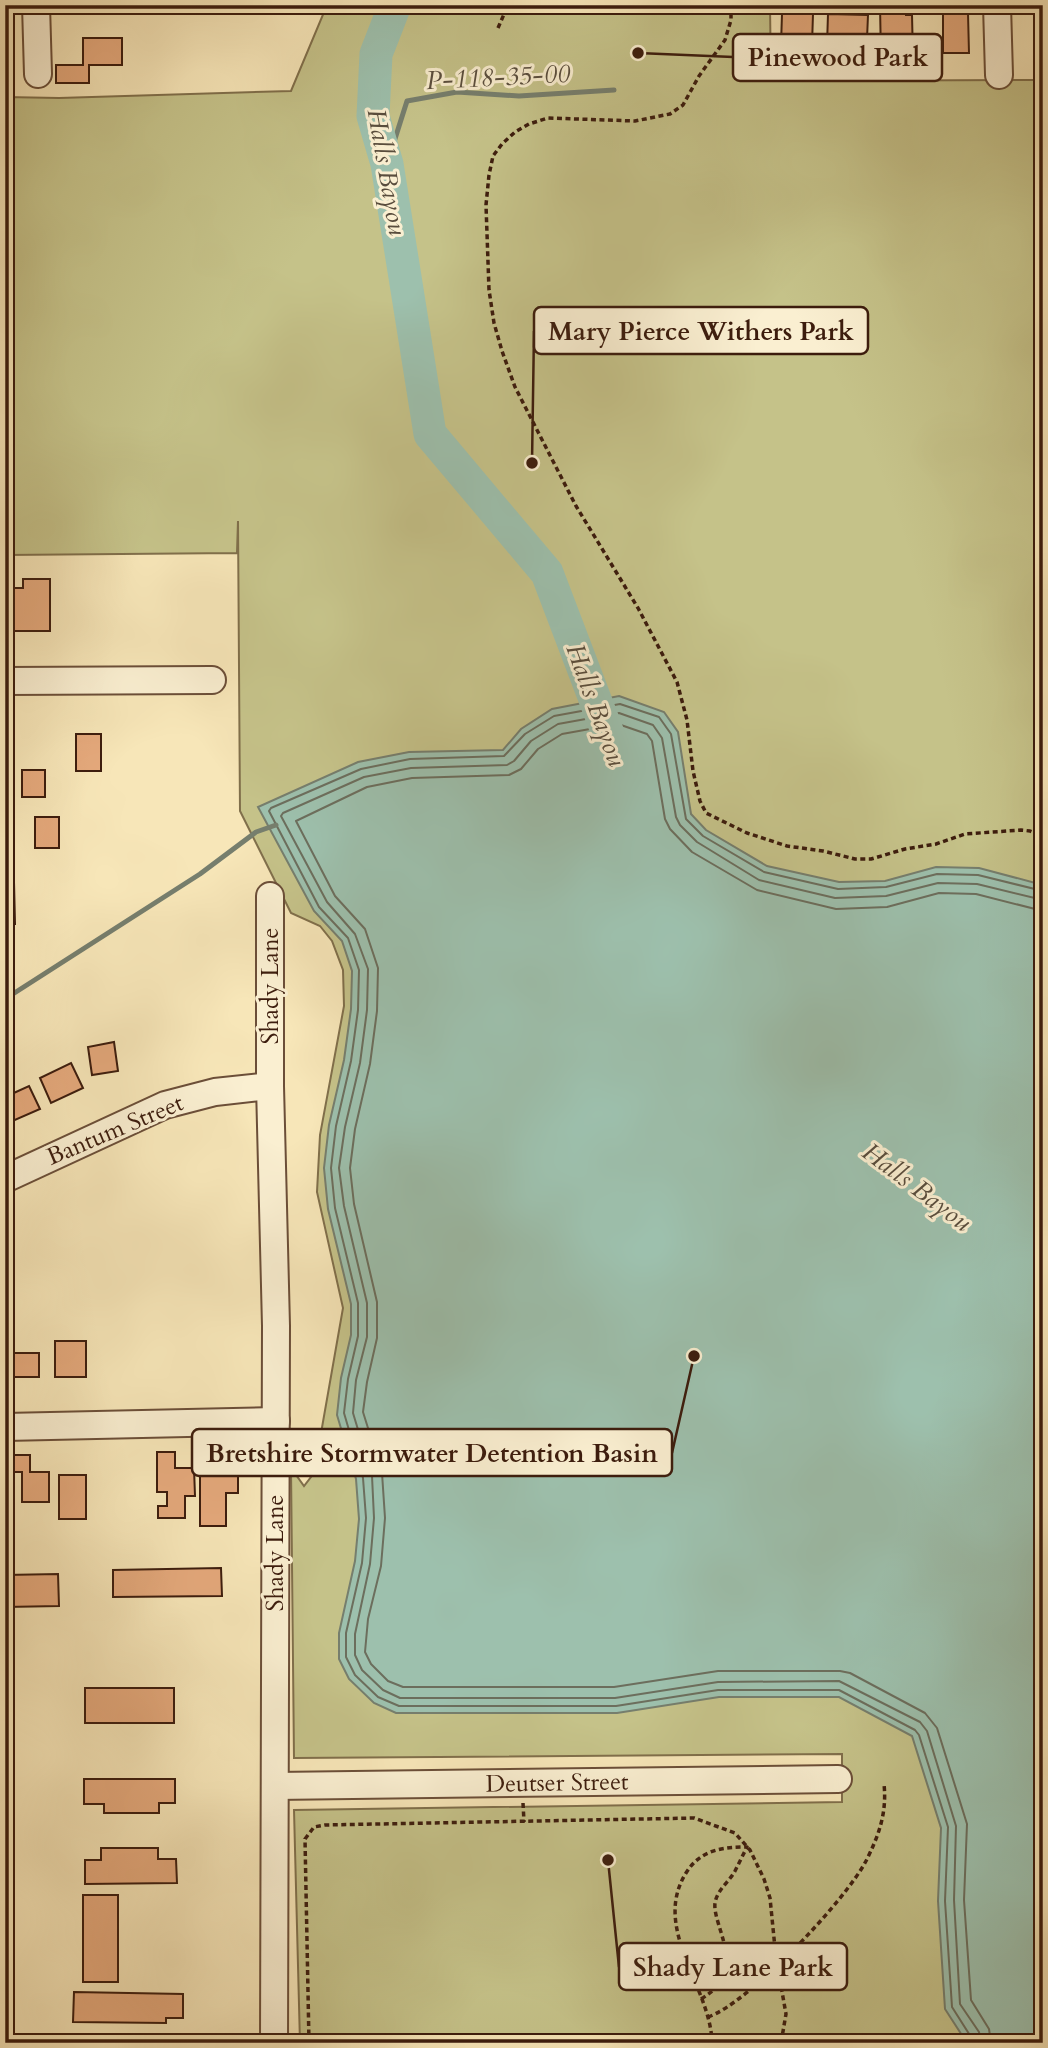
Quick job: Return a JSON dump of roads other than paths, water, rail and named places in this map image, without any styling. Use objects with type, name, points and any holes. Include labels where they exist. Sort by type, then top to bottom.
[{"type":"street","points":[[36,5],[38,74]]},
{"type":"street","points":[[997,5],[999,75]]},
{"type":"street","points":[[5,681],[212,680]]},
{"type":"street","name":"Shady Lane","points":[[270,896],[270,1086],[276,1421],[274,2043]]},
{"type":"street","name":"Bantum Street","points":[[5,1179],[165,1105],[215,1092],[270,1086]]},
{"type":"street","points":[[5,1427],[276,1421]]},
{"type":"street","name":"Deutser Street","points":[[275,1786],[838,1779]]},
{"type":"water","points":[[619,696],[664,712],[678,732],[691,814],[706,830],[767,866],[839,882],[885,881],[936,867],[979,868],[1043,885],[1043,2043],[967,2043],[945,2009],[938,1901],[941,1828],[912,1736],[839,1697],[719,1697],[617,1713],[396,1713],[374,1703],[349,1679],[339,1659],[339,1633],[355,1561],[359,1519],[356,1479],[337,1415],[341,1378],[351,1335],[351,1304],[328,1209],[324,1168],[329,1125],[344,1060],[351,1009],[352,971],[342,941],[314,911],[258,807],[358,762],[409,752],[503,750],[521,729],[552,709]]},
{"type":"waterway","name":"Halls Bayou","points":[[395,5],[376,54],[373,116],[387,164],[430,434],[547,573],[612,744]]},
{"type":"waterway","name":"P-118-35-00","points":[[387,164],[407,101],[457,92],[519,96],[614,90]]},
{"type":"waterway","points":[[5,999],[200,874],[256,832],[276,825]]},
{"type":"place","name":"Pinewood Park","points":[[638,53]]},
{"type":"place","name":"Mary Pierce Withers Park","points":[[532,463]]},
{"type":"place","name":"Bretshire Stormwater Detention Basin","points":[[694,1356]]},
{"type":"place","name":"Shady Lane Park","points":[[608,1860]]}]
